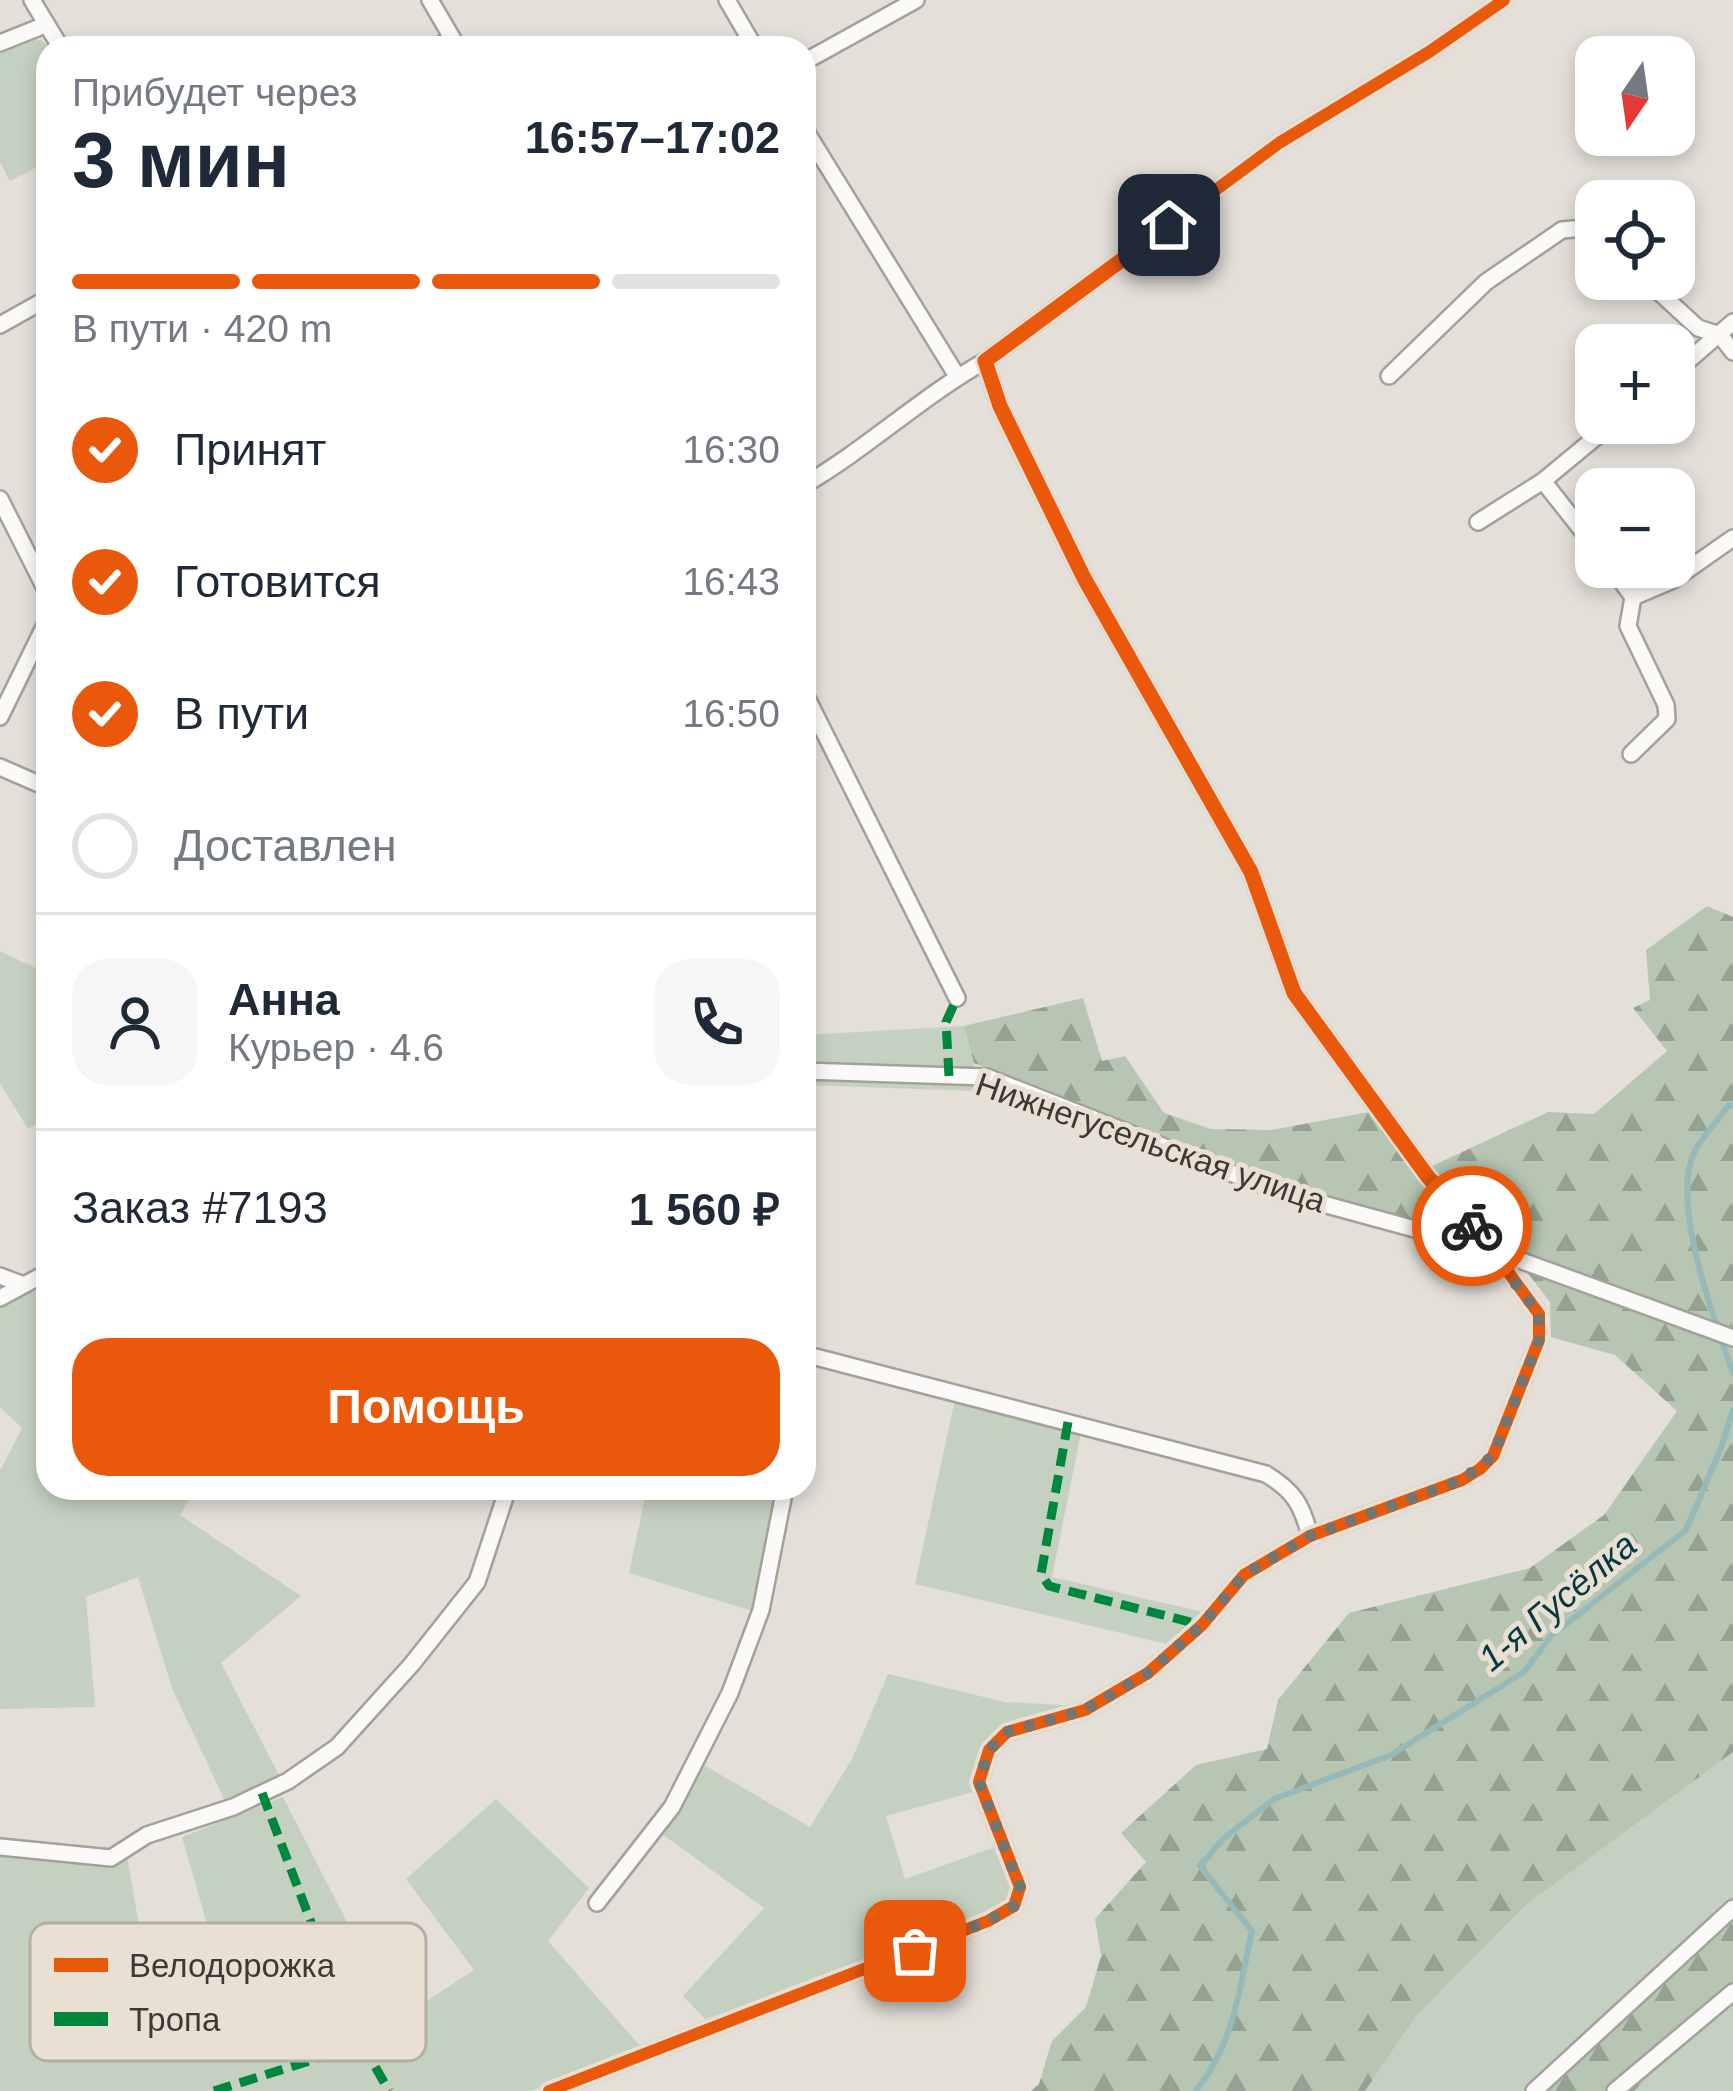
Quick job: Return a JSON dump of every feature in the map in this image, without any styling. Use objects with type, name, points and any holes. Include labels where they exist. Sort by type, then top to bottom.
[{"type":"street","points":[[32,0],[53,36]]},
{"type":"street","points":[[430,0],[451,36]]},
{"type":"street","points":[[727,0],[748,36]]},
{"type":"street","points":[[816,55],[916,0]]},
{"type":"street","points":[[816,478],[957,376],[985,361],[1279,143],[1429,52],[1504,0]]},
{"type":"street","points":[[0,43],[45,25]]},
{"type":"street","points":[[816,147],[957,376]]},
{"type":"street","points":[[1390,376],[1486,282],[1562,230],[1575,229]]},
{"type":"street","points":[[1668,300],[1699,328],[1720,335],[1733,352]]},
{"type":"street","points":[[0,325],[36,305]]},
{"type":"street","points":[[1695,356],[1733,322]]},
{"type":"street","points":[[549,2091],[915,1951],[1014,1906],[1020,1887],[979,1782],[989,1750],[1007,1732],[1085,1710],[1148,1673],[1202,1625],[1244,1575],[1310,1536],[1462,1480],[1493,1456],[1539,1340],[1539,1314],[1492,1250],[1428,1177],[1294,993],[1251,872],[1084,578],[1000,406],[985,361]]},
{"type":"street","points":[[1478,522],[1543,481],[1588,444]]},
{"type":"street","points":[[1543,481],[1575,521]]},
{"type":"street","points":[[0,499],[36,570]]},
{"type":"street","points":[[1633,597],[1673,580],[1733,538]]},
{"type":"street","points":[[1626,588],[1633,597],[1628,626],[1666,705],[1667,719],[1631,754]]},
{"type":"street","points":[[0,717],[36,644]]},
{"type":"street","points":[[816,716],[957,998]]},
{"type":"street","points":[[0,767],[36,783]]},
{"type":"street","name":"Нижнегусельская улица","points":[[816,1071],[987,1077],[1279,1192],[1492,1250],[1733,1338]]},
{"type":"street","points":[[0,1276],[24,1285]]},
{"type":"street","points":[[0,1298],[36,1278]]},
{"type":"street","points":[[816,1359],[1266,1474],[1287,1487],[1302,1505],[1310,1536]]},
{"type":"street","points":[[0,1847],[111,1858],[147,1835],[233,1807],[288,1781],[337,1747],[477,1582],[504,1500]]},
{"type":"street","points":[[597,1903],[672,1807],[730,1693],[761,1610],[783,1500]]},
{"type":"street","points":[[1534,2091],[1733,1908]]},
{"type":"street","points":[[1615,2091],[1733,1992]]},
{"type":"green space","points":[[36,40],[36,167],[10,181],[0,162],[0,53]]},
{"type":"green space","points":[[1707,906],[1733,917],[1733,1752],[1525,1906],[1417,2015],[1365,2091],[1031,2091],[1039,2084],[1052,2041],[1086,2007],[1101,1956],[1095,1919],[1146,1862],[1121,1833],[1196,1765],[1267,1749],[1278,1700],[1349,1613],[1530,1568],[1604,1515],[1677,1411],[1615,1355],[1551,1337],[1550,1302],[1503,1241],[1432,1166],[1548,1112],[1594,1114],[1667,1051],[1633,1008],[1650,1000],[1646,950]]},
{"type":"green space","points":[[0,951],[36,968],[36,1124],[28,1129],[0,1083]]},
{"type":"green space","points":[[1083,998],[1102,1061],[1125,1056],[1164,1113],[1211,1129],[1271,1130],[1369,1112],[1460,1227],[1454,1233],[1285,1183],[974,1063],[964,1026]]},
{"type":"green space","points":[[964,1026],[974,1063],[974,1091],[816,1085],[816,1034]]},
{"type":"green space","points":[[36,1289],[36,1500],[189,1500],[180,1515],[301,1596],[221,1663],[280,1777],[226,1803],[172,1688],[138,1577],[86,1597],[95,1707],[0,1709],[0,1471],[22,1428],[0,1407],[0,1308]]},
{"type":"green space","points":[[955,1399],[1081,1432],[1052,1577],[1207,1613],[1171,1645],[915,1584]]},
{"type":"green space","points":[[644,1500],[775,1500],[752,1611],[629,1573]]},
{"type":"green space","points":[[888,1674],[1005,1702],[1080,1706],[1023,1720],[990,1739],[974,1769],[977,1791],[886,1816],[905,1879],[998,1846],[1011,1879],[1008,1898],[990,1912],[915,1946],[705,2019],[683,1996],[764,1908],[662,1834],[704,1765],[810,1827],[852,1759]]},
{"type":"green space","points":[[1733,1752],[1733,1897],[1529,2091],[1365,2091],[1417,2015],[1525,1906]]},
{"type":"green space","points":[[283,1797],[347,1923],[207,1923],[182,1837]]},
{"type":"green space","points":[[496,1799],[589,1888],[548,1941],[640,2046],[531,2091],[0,2091],[0,1856],[110,1865],[127,1856],[139,1923],[30,1923],[30,2061],[426,2061],[426,2001],[474,1970],[406,1879]]},
{"type":"green space","points":[[1733,1897],[1733,1998],[1634,2091],[1529,2091],[1699,1925]]},
{"type":"green space","points":[[1733,1998],[1733,2091],[1634,2091]]},
{"type":"waterway","name":"1-я Гусёлка","points":[[1733,1105],[1697,1147],[1687,1183],[1699,1268],[1733,1373]]},
{"type":"waterway","name":"1-я Гусёлка","points":[[1196,2091],[1228,2034],[1252,1931],[1200,1866],[1223,1839],[1274,1799],[1391,1755],[1524,1672],[1551,1636],[1686,1530],[1733,1410]]},
{"type":"marked path","points":[[949,1076],[946,1022],[957,998]]},
{"type":"marked path","points":[[1068,1422],[1041,1574],[1049,1586],[1202,1625]]},
{"type":"marked path","points":[[262,1793],[311,1923]]},
{"type":"marked path","points":[[214,2091],[309,2061]]},
{"type":"marked path","points":[[372,2061],[389,2091]]},
{"type":"cycle path","points":[[549,2091],[988,1921],[1014,1906],[1020,1887],[979,1782],[989,1750],[1007,1732],[1085,1710],[1148,1673],[1202,1625],[1244,1575],[1310,1536],[1462,1480],[1493,1456],[1539,1340],[1539,1314],[1492,1250],[1428,1177],[1294,993],[1251,872],[1084,578],[999,406],[985,361],[1279,143],[1429,52],[1504,0]]},
{"type":"way so far","points":[[915,1951],[1014,1906],[1020,1887],[1017,1876],[979,1782],[989,1750],[1007,1732],[1085,1710],[1148,1673],[1216,1611],[1244,1575],[1310,1536],[1462,1480],[1493,1456],[1539,1340],[1539,1314],[1472,1226]]},
{"type":"route","points":[[1169,225],[985,361],[1000,406],[1084,578],[1251,872],[1294,993],[1428,1177],[1472,1226]]}]
